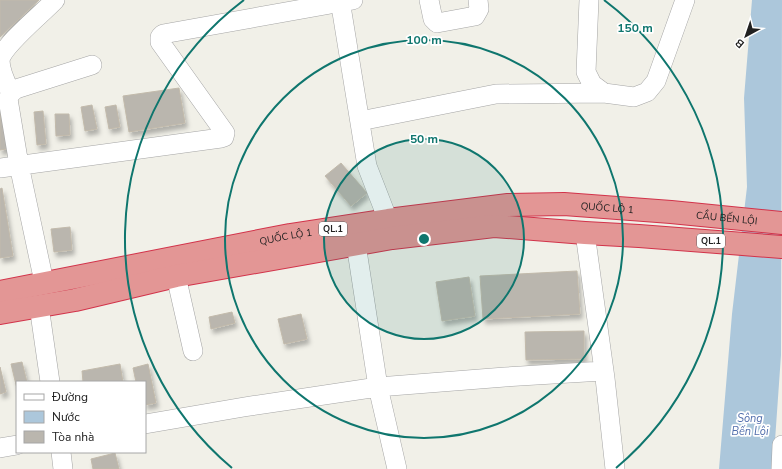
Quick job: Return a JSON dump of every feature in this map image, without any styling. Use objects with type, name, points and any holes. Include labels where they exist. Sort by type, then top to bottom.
[{"type":"highway","name":"QUỐC LỘ 1","points":[[0,313],[75,300],[355,235],[508,205],[564,204],[671,212]]},
{"type":"highway","name":"CẦU BẾN LỘI","points":[[671,212],[782,223]]},
{"type":"highway","name":"QUỐC LỘ 1","points":[[390,229],[494,226],[782,247]]},
{"type":"highway","name":"QUỐC LỘ 1","points":[[0,292],[44,282],[290,236],[355,235]]},
{"type":"street","points":[[11,93],[2,76],[0,59],[6,49],[55,0]]},
{"type":"street","points":[[428,0],[433,19],[437,23],[475,16],[479,9],[478,0]]},
{"type":"street","points":[[589,0],[586,72],[592,84],[604,94]]},
{"type":"street","points":[[360,121],[496,94],[604,94],[634,97],[647,92],[656,81],[685,0]]},
{"type":"street","points":[[0,168],[221,138],[225,133],[160,42],[160,37],[163,34],[344,1],[367,166],[390,229]]},
{"type":"street","points":[[44,282],[8,99],[11,93],[16,89],[92,64]]},
{"type":"street","points":[[585,233],[604,371],[614,469]]},
{"type":"street","points":[[355,235],[378,387],[397,469]]},
{"type":"street","points":[[176,276],[193,351]]},
{"type":"street","points":[[39,306],[50,381]]},
{"type":"street","points":[[146,424],[244,407],[378,387],[604,371]]},
{"type":"street","points":[[0,448],[16,445]]},
{"type":"street","points":[[781,469],[782,445]]},
{"type":"street","points":[[61,453],[63,469]]},
{"type":"water","name":"Sông Bến Lội","points":[[752,0],[782,0],[781,355],[773,469],[719,469],[732,314],[747,187],[744,98]]},
{"type":"building","points":[[0,0],[39,0],[0,37]]},
{"type":"building","points":[[179,88],[185,123],[129,132],[123,96]]},
{"type":"building","points":[[0,97],[15,148],[0,150]]},
{"type":"building","points":[[92,105],[97,129],[85,131],[81,107]]},
{"type":"building","points":[[116,105],[120,127],[109,129],[105,107]]},
{"type":"building","points":[[43,111],[46,144],[37,145],[34,112]]},
{"type":"building","points":[[55,114],[69,114],[70,135],[56,136]]},
{"type":"building","points":[[341,163],[367,193],[351,206],[325,176]]},
{"type":"building","points":[[2,188],[13,256],[0,258],[0,189]]},
{"type":"building","points":[[70,227],[72,250],[54,252],[51,229]]},
{"type":"building","points":[[577,271],[580,314],[483,319],[480,276]]},
{"type":"building","points":[[469,277],[475,316],[442,321],[436,282]]},
{"type":"building","points":[[232,312],[235,323],[211,329],[209,317]]},
{"type":"building","points":[[301,314],[307,339],[284,344],[278,319]]},
{"type":"building","points":[[584,331],[584,359],[526,360],[525,332]]},
{"type":"building","points":[[22,362],[27,381],[16,381],[16,385],[11,364]]},
{"type":"building","points":[[120,364],[123,381],[83,381],[82,371]]},
{"type":"building","points":[[148,364],[156,403],[146,405],[146,381],[136,381],[133,368]]},
{"type":"building","points":[[0,367],[6,392],[0,394]]},
{"type":"building","points":[[115,453],[119,469],[93,469],[91,459]]}]
